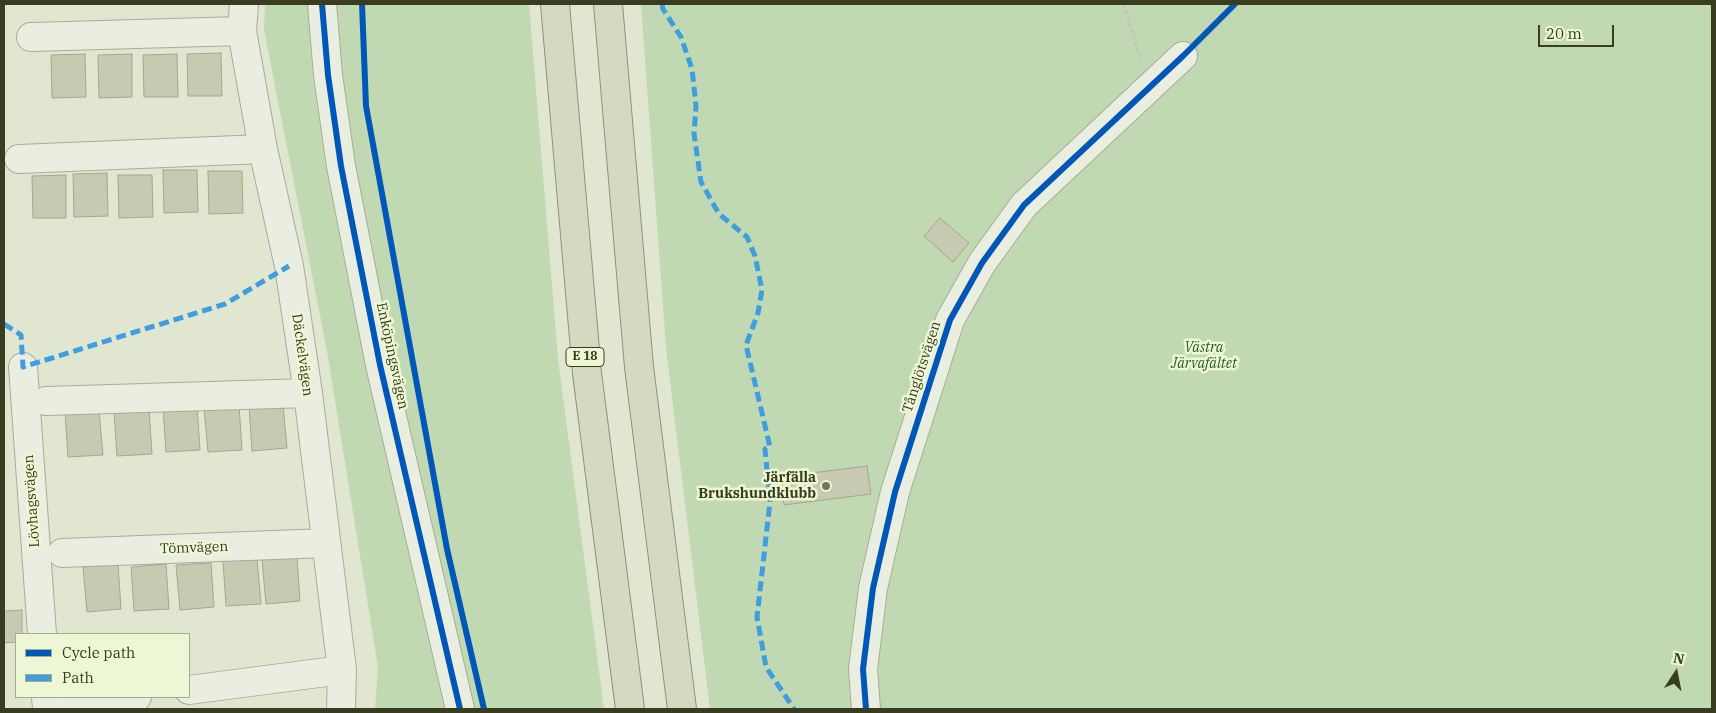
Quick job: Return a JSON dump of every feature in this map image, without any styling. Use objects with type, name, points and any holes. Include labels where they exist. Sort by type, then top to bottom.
[{"type":"highway","name":"E 18","points":[[556,4],[587,373],[630,709]]},
{"type":"highway","points":[[608,4],[639,367],[682,709]]},
{"type":"street","name":"Däckelvägen","points":[[244,4],[242,32],[263,149],[289,266],[308,393],[342,670],[341,709]]},
{"type":"street","name":"Enköpingsvägen","points":[[322,4],[328,75],[340,166],[380,365],[460,709]]},
{"type":"street","points":[[31,37],[242,32]]},
{"type":"street","name":"Tånglötsvägen","points":[[866,709],[863,669],[873,588],[895,492],[950,320],[982,263],[1024,205],[1183,56]]},
{"type":"street","points":[[19,159],[263,149]]},
{"type":"street","name":"Lövhagsvägen","points":[[23,367],[42,633]]},
{"type":"street","points":[[46,401],[308,393]]},
{"type":"street","name":"Tömvägen","points":[[62,553],[326,543]]},
{"type":"street","points":[[190,690],[342,670]]},
{"type":"street","points":[[70,709],[84,704],[129,698]]},
{"type":"path","points":[[1124,4],[1150,88]]},
{"type":"green space","points":[[265,4],[529,4],[558,359],[604,709],[375,709],[378,667],[327,351],[264,30]]},
{"type":"green space","name":"Västra Järvafältet","points":[[641,4],[1712,4],[1712,709],[710,709],[666,348]]},
{"type":"building","points":[[221,53],[222,96],[188,96],[187,54]]},
{"type":"building","points":[[85,54],[86,97],[52,98],[51,55]]},
{"type":"building","points":[[132,54],[132,97],[99,98],[98,55]]},
{"type":"building","points":[[177,54],[178,97],[144,97],[143,55]]},
{"type":"building","points":[[163,170],[197,170],[198,212],[164,213]]},
{"type":"building","points":[[208,171],[242,171],[243,213],[209,214]]},
{"type":"building","points":[[107,173],[108,216],[74,217],[73,174]]},
{"type":"building","points":[[66,175],[66,218],[33,218],[32,176]]},
{"type":"building","points":[[118,175],[152,175],[153,217],[119,218]]},
{"type":"building","points":[[940,218],[969,243],[953,262],[924,236]]},
{"type":"building","points":[[283,404],[287,448],[252,451],[249,406]]},
{"type":"building","points":[[197,405],[200,450],[166,452],[163,408]]},
{"type":"building","points":[[239,405],[242,450],[208,452],[204,408]]},
{"type":"building","points":[[149,409],[152,454],[117,456],[114,412]]},
{"type":"building","points":[[99,410],[103,455],[68,457],[65,412]]},
{"type":"building","name":"Järfälla Brukshundklubb","points":[[867,466],[871,494],[784,505],[780,477]]},
{"type":"building","points":[[297,557],[300,601],[266,604],[262,560]]},
{"type":"building","points":[[257,559],[261,604],[226,606],[223,561]]},
{"type":"building","points":[[211,563],[214,607],[180,610],[176,565]]},
{"type":"building","points":[[118,564],[121,609],[87,612],[83,567]]},
{"type":"building","points":[[166,564],[169,609],[134,611],[131,567]]},
{"type":"building","points":[[22,610],[22,633],[15,633],[15,642],[4,643],[4,611]]},
{"type":"marked path","points":[[662,4],[663,9],[681,37],[692,69],[696,106],[694,134],[701,182],[719,214],[747,237],[755,256],[762,290],[758,313],[746,345],[770,447],[765,449],[770,502],[757,617],[766,667],[794,709]]},
{"type":"marked path","points":[[4,324],[21,335],[23,367],[225,304],[289,266]]},
{"type":"cycle path","points":[[322,4],[328,75],[341,166],[380,365],[460,709]]},
{"type":"cycle path","points":[[362,4],[366,106],[447,549],[484,709]]},
{"type":"cycle path","points":[[866,709],[863,669],[873,588],[895,492],[950,320],[982,263],[1024,205],[1183,56],[1235,4]]},
{"type":"place","name":"Järfälla Brukshundklubb","points":[[826,486]]}]
